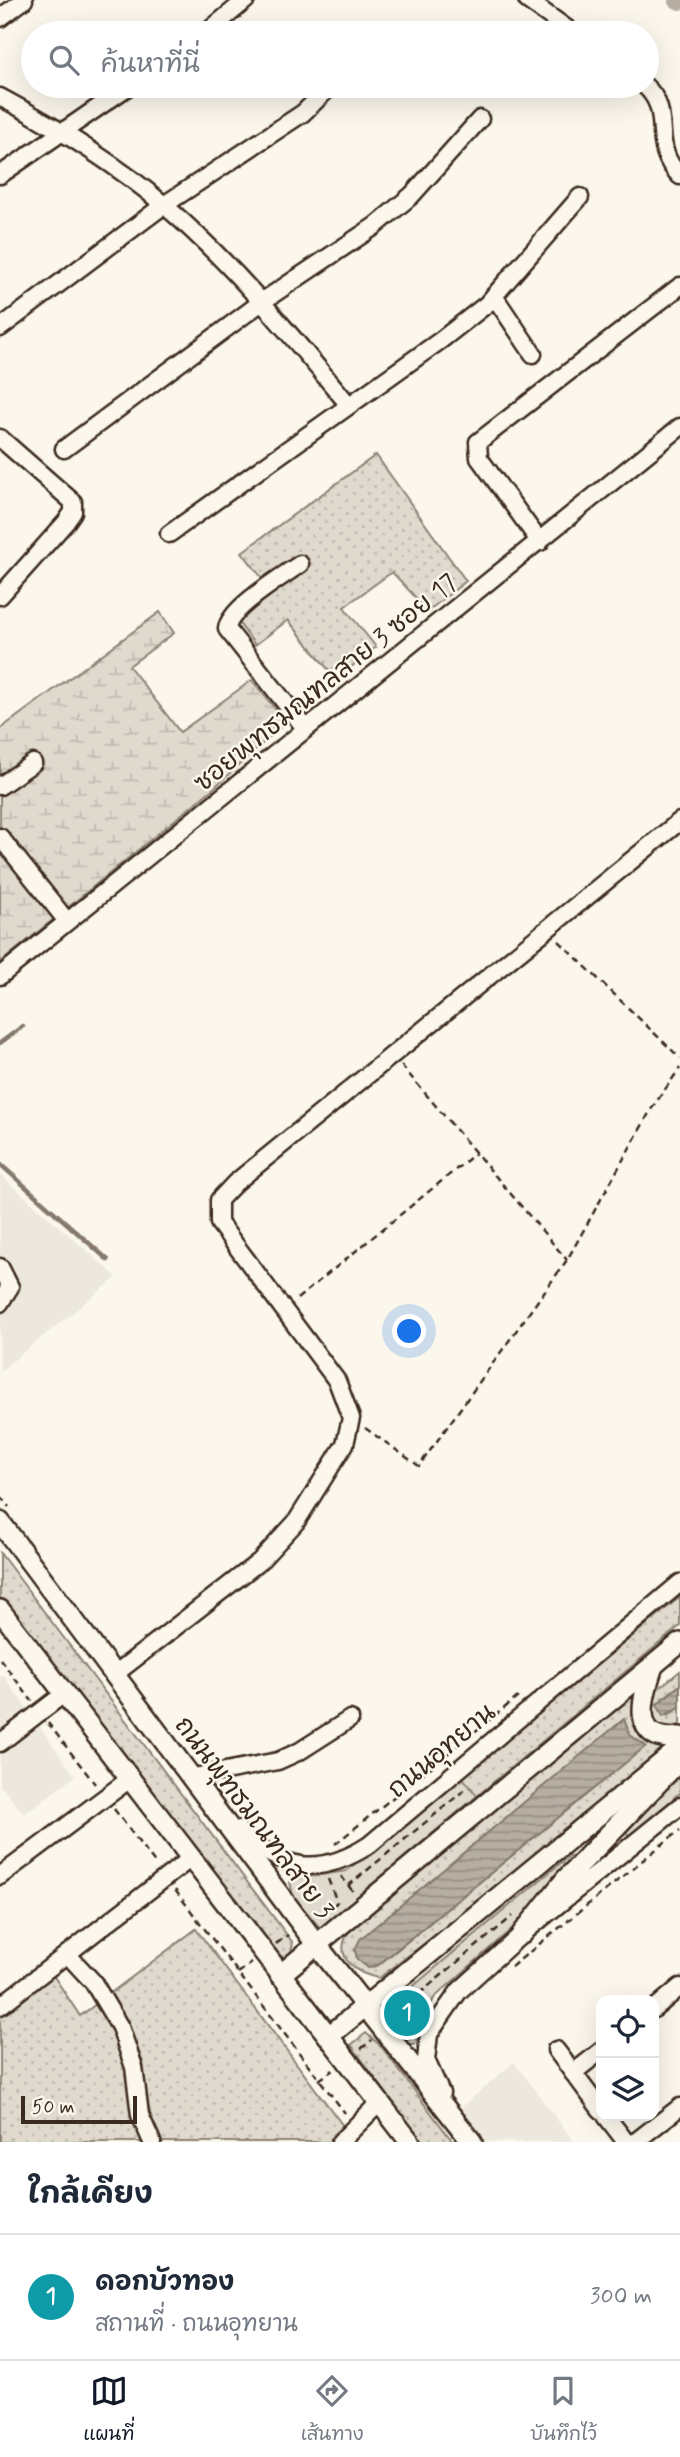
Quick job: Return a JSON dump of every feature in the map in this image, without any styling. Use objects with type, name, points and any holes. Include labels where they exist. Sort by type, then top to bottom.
[{"type":"main road","name":"ถนนพุทธมณฑลสาย 3","points":[[8,1519],[115,1674],[317,1945],[471,2141]]},
{"type":"main road","points":[[0,1610],[410,2142]]},
{"type":"main road","points":[[281,1975],[680,1643]]},
{"type":"main road","points":[[654,1665],[640,1706],[643,1722],[659,1736],[680,1737]]},
{"type":"main road","points":[[329,2036],[680,1748]]},
{"type":"main road","points":[[522,1934],[566,1879],[680,1760]]},
{"type":"street","points":[[0,18],[24,0]]},
{"type":"street","points":[[221,21],[246,0]]},
{"type":"street","points":[[527,0],[556,21]]},
{"type":"street","points":[[0,97],[63,131],[164,205],[263,302],[348,404]]},
{"type":"street","points":[[0,175],[111,98]]},
{"type":"street","points":[[0,328],[164,205],[303,113],[319,98]]},
{"type":"street","points":[[656,98],[659,105],[664,156],[680,176]]},
{"type":"street","points":[[64,449],[263,302],[375,226],[412,195],[480,119]]},
{"type":"street","points":[[169,534],[441,340],[494,296],[580,197]]},
{"type":"street","points":[[540,542],[478,458],[478,442],[680,286]]},
{"type":"street","points":[[494,296],[533,354]]},
{"type":"street","name":"ซอยพุทธมณฑลสาย 3 ซอย 17","points":[[0,976],[66,920],[680,427]]},
{"type":"street","points":[[0,438],[73,502],[73,512],[0,596]]},
{"type":"street","points":[[300,564],[237,610],[228,620],[227,629],[305,729]]},
{"type":"street","points":[[0,786],[33,763]]},
{"type":"street","points":[[115,1674],[260,1560],[296,1522],[345,1444],[351,1418],[337,1381],[219,1223],[219,1200],[235,1182],[680,821]]},
{"type":"street","points":[[0,838],[66,920]]},
{"type":"street","points":[[0,1267],[10,1287],[0,1303]]},
{"type":"street","name":"ถนนอุทยาน","points":[[219,1811],[252,1843],[285,1863],[315,1867],[350,1858],[369,1845],[680,1583]]},
{"type":"street","points":[[0,1743],[65,1693]]},
{"type":"street","points":[[194,1777],[278,1761],[300,1751],[350,1719]]},
{"type":"street","points":[[0,1876],[131,1779]]},
{"type":"street","points":[[471,2141],[435,2084],[426,2060],[429,2034],[459,1991],[522,1934],[680,1806]]},
{"type":"street","points":[[0,2006],[191,1858]]},
{"type":"street","points":[[67,1954],[93,1982],[120,2028],[134,2067],[139,2115],[152,2142]]},
{"type":"street","points":[[659,2004],[680,1987]]},
{"type":"street","points":[[556,2050],[596,2103]]},
{"type":"street","points":[[573,2073],[596,2055]]},
{"type":"street","points":[[340,2142],[380,2102]]},
{"type":"street","points":[[635,2142],[680,2107]]},
{"type":"street","points":[[610,2121],[626,2142]]},
{"type":"path","points":[[547,928],[680,1058]]},
{"type":"path","points":[[392,1054],[567,1260]]},
{"type":"path","points":[[351,1418],[419,1466],[567,1260],[652,1108],[680,1068]]},
{"type":"path","points":[[284,1310],[476,1153]]},
{"type":"path","points":[[0,1496],[8,1519]]},
{"type":"path","points":[[0,1659],[355,2127]]},
{"type":"path","points":[[332,1846],[521,1695]]},
{"type":"path","points":[[348,1886],[466,1789]]},
{"type":"path","points":[[501,1975],[680,1830]]},
{"type":"path","points":[[341,1876],[348,1886],[354,1894],[330,1910],[337,1902],[327,1879],[341,1876]]},
{"type":"path","points":[[419,1994],[513,1915]]},
{"type":"path","points":[[414,1988],[419,1994],[427,2003],[413,2039],[404,2038],[390,2018],[390,2009],[414,1988]]},
{"type":"shaded area","points":[[0,1175],[117,1277],[0,1371]]},
{"type":"shaded area","points":[[3,1675],[75,1776],[24,1814],[0,1785],[0,1677]]},
{"type":"shaded area","points":[[680,1685],[680,1707],[663,1716],[657,1704]]},
{"type":"shaded area","points":[[624,1719],[630,1735],[646,1746],[378,1965],[368,1968],[357,1959],[355,1950],[360,1939]]},
{"type":"shaded area","points":[[514,2062],[574,2142],[481,2142],[457,2111]]},
{"type":"green space","points":[[376,455],[466,581],[428,611],[392,572],[344,607],[376,647],[336,679],[288,620],[255,645],[230,611],[265,582],[242,552]]},
{"type":"green space","points":[[160,612],[174,633],[129,666],[180,732],[252,680],[286,722],[215,787],[0,963],[0,729]]},
{"type":"green space","points":[[0,1553],[293,1943],[291,1952],[285,1957],[276,1956],[0,1599]]},
{"type":"green space","points":[[680,1597],[680,1626],[477,1796],[462,1777]]},
{"type":"green space","points":[[680,1671],[680,1685],[662,1699],[668,1716],[680,1707],[680,1724],[675,1727],[659,1726],[648,1717],[654,1692]]},
{"type":"green space","points":[[635,1694],[634,1704],[670,1742],[475,1905],[379,1978],[356,1969],[345,1958],[343,1950],[348,1933]],"holes":[[[624,1720],[630,1735],[645,1746],[396,1951],[378,1965],[368,1968]]]},
{"type":"green space","points":[[680,1770],[680,1793],[629,1836],[624,1829]]},
{"type":"green space","points":[[462,1777],[477,1796],[320,1928],[293,1896],[290,1882],[346,1871]]},
{"type":"green space","points":[[575,1855],[580,1861],[524,1918],[434,1998],[414,2045],[408,2045],[398,2038],[382,2016],[386,2009],[569,1856]]},
{"type":"green space","points":[[196,1929],[355,2142],[0,2142],[0,2017],[53,1975],[80,2016]]},
{"type":"green space","points":[[366,2033],[380,2045],[453,2142],[422,2142],[351,2045]]},
{"type":"waterway","points":[[676,0],[680,2]]},
{"type":"waterway","points":[[0,1043],[23,1026]]},
{"type":"waterway","points":[[0,1164],[108,1260]]},
{"type":"place","name":"ดอกบัวทอง","points":[[407,2013]]}]
